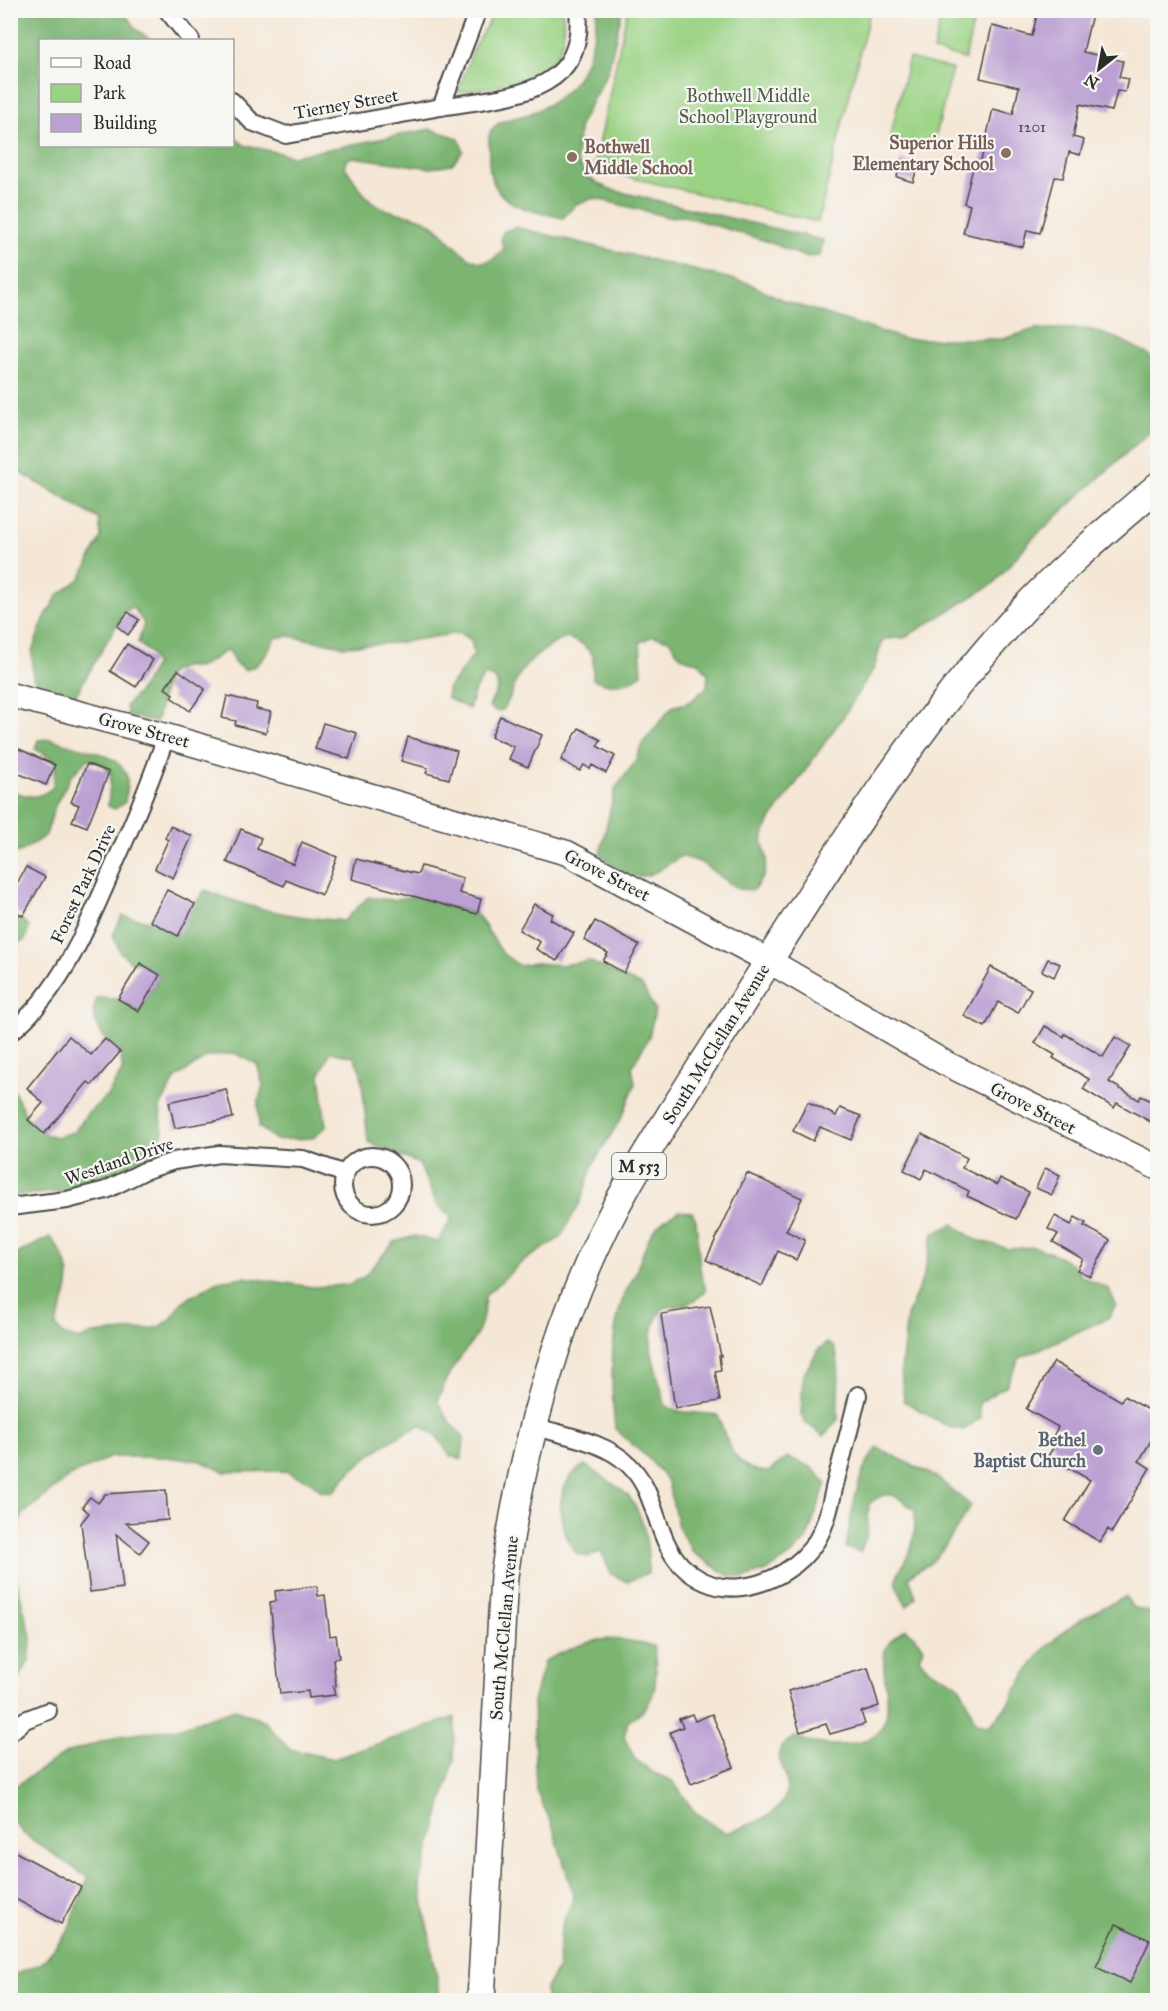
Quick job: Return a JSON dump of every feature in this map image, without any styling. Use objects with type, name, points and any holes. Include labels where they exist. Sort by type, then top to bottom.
[{"type":"main road","name":"South McClellan Avenue","points":[[481,2001],[504,1576],[520,1478],[533,1426],[568,1316],[629,1183],[850,832],[942,704],[1020,612],[1158,486]]},
{"type":"main road","name":"Grove Street","points":[[10,695],[166,735],[567,853],[769,961],[945,1063],[1158,1168]]},
{"type":"street","points":[[167,10],[190,39]]},
{"type":"street","points":[[441,107],[478,10]]},
{"type":"street","name":"Tierney Street","points":[[234,103],[252,122],[286,135],[531,92],[566,69],[580,32],[578,10]]},
{"type":"street","name":"Forest Park Drive","points":[[10,1033],[29,1017],[68,963],[151,782],[166,735]]},
{"type":"street","name":"Westland Drive","points":[[10,1208],[28,1207],[96,1193],[174,1161],[219,1154],[303,1159],[345,1174]]},
{"type":"street","points":[[533,1426],[596,1445],[617,1454],[644,1482],[653,1501],[665,1541],[680,1563],[696,1578],[707,1584],[734,1588],[758,1585],[778,1576],[800,1560],[817,1540],[827,1516],[858,1395]]},
{"type":"street","points":[[10,1733],[25,1720],[48,1711]]},
{"type":"green space","points":[[496,10],[562,11],[564,34],[558,51],[548,65],[516,81],[458,92],[475,45]]},
{"type":"green space","points":[[10,11],[123,11],[136,29],[150,39],[39,39],[39,147],[234,147],[234,136],[244,145],[293,156],[430,129],[459,138],[463,151],[452,164],[431,168],[352,157],[346,160],[345,167],[361,190],[376,205],[427,221],[474,260],[484,262],[494,259],[504,248],[501,240],[503,232],[515,227],[748,283],[785,301],[904,339],[1003,339],[1035,329],[1089,329],[1121,340],[1148,354],[1157,365],[1157,425],[1032,539],[993,584],[904,638],[883,639],[874,668],[845,714],[769,822],[762,841],[767,858],[764,876],[753,890],[738,889],[700,862],[681,856],[658,871],[640,876],[622,871],[600,854],[615,789],[635,762],[642,744],[672,707],[690,702],[707,687],[708,674],[699,662],[681,656],[670,640],[653,636],[640,642],[642,674],[624,683],[612,684],[593,679],[593,655],[582,644],[566,637],[554,643],[525,667],[518,676],[503,710],[496,711],[489,707],[498,687],[495,678],[485,675],[475,689],[469,709],[447,698],[448,689],[474,654],[471,640],[459,633],[396,643],[343,646],[289,636],[275,638],[260,662],[245,670],[234,663],[229,649],[199,668],[176,669],[166,682],[156,722],[128,716],[126,706],[141,689],[155,665],[151,654],[138,643],[144,623],[133,607],[124,612],[74,698],[50,695],[33,678],[32,651],[44,619],[58,595],[81,578],[101,537],[99,519],[11,467]]},
{"type":"green space","points":[[597,11],[622,11],[608,71],[580,124],[577,161],[587,177],[608,189],[823,240],[820,256],[805,257],[769,242],[684,216],[668,217],[594,198],[576,205],[563,218],[520,206],[509,201],[500,193],[493,182],[490,169],[491,131],[503,121],[529,114],[546,106],[571,86],[587,60],[592,45]]},
{"type":"green space","name":"Bothwell Middle School Playground","points":[[627,11],[870,11],[818,222],[594,169]]},
{"type":"green space","points":[[942,12],[974,20],[965,59],[933,51]]},
{"type":"green space","points":[[909,58],[952,69],[933,148],[890,138]]},
{"type":"green space","points":[[51,739],[95,752],[116,762],[123,769],[127,778],[125,802],[115,809],[108,806],[111,774],[104,765],[88,759],[71,776],[55,806],[46,835],[22,851],[11,854],[11,791],[38,796],[53,787],[56,761],[35,749],[38,740]]},
{"type":"green space","points":[[205,890],[273,912],[344,921],[368,897],[393,900],[412,896],[477,914],[503,954],[520,966],[535,963],[561,965],[589,961],[642,986],[655,1010],[649,1037],[632,1067],[635,1084],[623,1115],[593,1164],[581,1201],[560,1238],[522,1262],[485,1296],[479,1330],[445,1381],[437,1401],[450,1422],[464,1437],[462,1459],[450,1456],[438,1438],[421,1425],[372,1453],[333,1492],[321,1491],[311,1482],[285,1471],[224,1472],[201,1461],[166,1457],[111,1457],[70,1476],[23,1514],[13,1537],[13,1568],[31,1636],[30,1658],[17,1684],[11,1708],[11,1257],[50,1237],[65,1260],[69,1280],[56,1326],[63,1335],[79,1340],[93,1334],[157,1328],[172,1318],[182,1302],[218,1281],[244,1277],[313,1287],[347,1285],[364,1277],[394,1242],[415,1236],[438,1242],[452,1218],[437,1205],[419,1164],[368,1142],[361,1073],[354,1057],[330,1052],[320,1074],[326,1127],[313,1138],[276,1140],[259,1127],[258,1103],[263,1085],[257,1064],[234,1053],[207,1057],[176,1078],[160,1107],[163,1132],[151,1153],[120,1175],[86,1190],[11,1196],[11,1085],[28,1120],[44,1134],[57,1137],[74,1132],[87,1114],[107,1096],[123,1070],[120,1052],[105,1039],[96,1024],[93,1011],[97,998],[118,999],[139,1011],[160,975],[140,963],[131,962],[120,952],[113,935],[122,916],[150,921],[195,904]]},
{"type":"green space","points":[[11,916],[22,920],[29,927],[25,940],[14,945],[11,943]]},
{"type":"green space","points":[[679,1211],[692,1212],[696,1220],[700,1269],[706,1290],[697,1299],[663,1308],[656,1320],[652,1332],[652,1356],[665,1405],[676,1411],[718,1415],[734,1454],[747,1466],[768,1472],[787,1457],[811,1467],[826,1483],[807,1539],[790,1556],[769,1570],[745,1578],[727,1575],[693,1553],[678,1527],[668,1482],[651,1461],[615,1429],[612,1381],[613,1348],[622,1301],[650,1236],[661,1223]]},
{"type":"green space","points":[[953,1224],[974,1239],[1009,1249],[1034,1247],[1057,1255],[1073,1265],[1081,1276],[1109,1289],[1116,1305],[1108,1318],[1020,1358],[1006,1386],[979,1403],[980,1418],[964,1430],[949,1427],[904,1401],[901,1371],[907,1316],[924,1275],[933,1234]]},
{"type":"green space","points":[[827,1343],[834,1347],[837,1356],[838,1419],[824,1436],[807,1424],[801,1415],[803,1375],[819,1349]]},
{"type":"green space","points":[[878,1448],[936,1477],[970,1505],[939,1554],[929,1564],[909,1577],[916,1597],[907,1606],[898,1589],[897,1579],[912,1543],[915,1510],[892,1495],[876,1499],[869,1504],[867,1534],[860,1552],[846,1548],[864,1468]]},
{"type":"green space","points":[[585,1465],[622,1490],[635,1506],[645,1534],[648,1573],[627,1582],[611,1574],[601,1551],[589,1557],[577,1554],[570,1543],[562,1519],[562,1494],[574,1473]]},
{"type":"green space","points":[[1126,1597],[1132,1607],[1157,1614],[1157,2000],[547,2000],[545,1990],[558,1968],[561,1928],[574,1897],[552,1824],[536,1791],[533,1702],[544,1661],[597,1640],[621,1640],[654,1646],[656,1679],[654,1690],[646,1707],[628,1721],[624,1737],[635,1759],[652,1772],[673,1781],[694,1811],[725,1833],[768,1816],[777,1809],[787,1790],[780,1759],[781,1746],[794,1737],[820,1744],[849,1744],[863,1741],[874,1735],[883,1725],[887,1711],[885,1651],[892,1640],[906,1629],[916,1637],[923,1649],[919,1657],[923,1663],[930,1670],[957,1684],[975,1722],[989,1726],[1004,1710],[1033,1663],[1049,1645],[1080,1621]]},
{"type":"green space","points":[[235,1709],[264,1721],[289,1749],[334,1759],[455,1717],[454,1761],[420,1883],[441,2000],[11,2000],[11,1976],[42,1963],[67,1933],[88,1878],[24,1834],[11,1818],[11,1789],[66,1753],[120,1736],[178,1728]]},
{"type":"building","name":"Superior Hills Elementary School","points":[[1038,10],[1093,10],[1083,52],[1123,61],[1119,77],[1128,79],[1125,92],[1117,91],[1112,111],[1080,104],[1073,137],[1084,140],[1080,155],[1069,152],[1063,178],[1055,177],[1040,233],[1027,230],[1023,247],[963,233],[970,205],[964,203],[973,168],[979,169],[993,109],[1013,114],[1019,87],[980,78],[992,26],[1032,36]]},
{"type":"building","points":[[901,160],[918,165],[913,182],[897,177]]},
{"type":"building","points":[[128,612],[139,620],[128,635],[117,626]]},
{"type":"building","points":[[127,644],[153,660],[136,687],[110,671]]},
{"type":"building","points":[[178,670],[205,689],[190,711],[171,697],[173,694],[165,688]]},
{"type":"building","points":[[227,696],[257,703],[256,709],[271,712],[266,733],[235,725],[236,721],[222,718]]},
{"type":"building","points":[[500,716],[542,735],[528,767],[509,759],[514,747],[491,737]]},
{"type":"building","points":[[323,723],[357,733],[349,759],[315,749]]},
{"type":"building","points":[[579,728],[601,740],[597,746],[615,756],[606,773],[592,765],[590,769],[584,765],[580,771],[561,760]]},
{"type":"building","points":[[408,737],[457,751],[449,779],[426,773],[428,768],[401,761]]},
{"type":"building","points":[[10,745],[55,765],[46,785],[10,770]]},
{"type":"building","points":[[87,764],[109,772],[87,827],[72,821],[79,805],[71,802]]},
{"type":"building","points":[[170,826],[192,836],[173,878],[155,869],[168,840],[165,838]]},
{"type":"building","points":[[241,829],[261,838],[257,849],[293,864],[302,842],[337,857],[322,895],[286,880],[284,886],[227,862]]},
{"type":"building","points":[[356,859],[418,874],[421,866],[463,878],[459,893],[481,899],[477,914],[352,879]]},
{"type":"building","points":[[26,867],[45,877],[23,916],[10,909],[10,896]]},
{"type":"building","points":[[167,890],[195,904],[178,936],[150,921]]},
{"type":"building","points":[[534,904],[553,914],[550,919],[574,933],[557,961],[536,949],[540,942],[519,930]]},
{"type":"building","points":[[595,921],[639,945],[624,973],[603,961],[608,953],[584,940]]},
{"type":"building","points":[[1048,959],[1060,964],[1054,977],[1042,971]]},
{"type":"building","points":[[140,963],[160,975],[139,1011],[118,999]]},
{"type":"building","points":[[991,967],[1031,989],[1018,1013],[998,1002],[985,1027],[964,1016]]},
{"type":"building","points":[[1045,1026],[1064,1037],[1065,1034],[1103,1057],[1115,1037],[1131,1046],[1109,1082],[1139,1100],[1141,1096],[1158,1104],[1158,1126],[1117,1103],[1114,1108],[1083,1089],[1089,1079],[1053,1058],[1055,1055],[1035,1043]]},
{"type":"building","points":[[69,1036],[91,1055],[105,1039],[120,1052],[92,1085],[88,1082],[44,1134],[28,1120],[43,1103],[27,1088]]},
{"type":"building","points":[[226,1089],[233,1118],[175,1128],[169,1102]]},
{"type":"building","points":[[808,1102],[836,1116],[840,1108],[861,1116],[851,1140],[820,1127],[813,1141],[793,1131]]},
{"type":"building","points":[[922,1134],[967,1158],[962,1168],[997,1185],[1000,1178],[1029,1192],[1016,1219],[967,1196],[969,1191],[926,1169],[921,1179],[904,1170]]},
{"type":"building","points":[[1045,1168],[1060,1175],[1052,1195],[1036,1188]]},
{"type":"building","points":[[747,1173],[802,1198],[786,1231],[805,1240],[796,1260],[778,1251],[762,1286],[706,1260]]},
{"type":"building","points":[[1055,1216],[1071,1225],[1075,1217],[1086,1223],[1084,1226],[1110,1240],[1090,1276],[1077,1270],[1083,1259],[1053,1242],[1058,1234],[1048,1229]]},
{"type":"building","points":[[710,1306],[721,1356],[719,1356],[721,1370],[715,1371],[720,1401],[675,1408],[661,1314]]},
{"type":"building","name":"Bethel Baptist Church","points":[[1054,1362],[1121,1401],[1124,1396],[1158,1415],[1158,1429],[1139,1461],[1150,1468],[1112,1532],[1108,1529],[1100,1542],[1065,1521],[1090,1480],[1048,1456],[1055,1445],[1050,1442],[1058,1427],[1026,1409]]},
{"type":"building","points":[[166,1490],[168,1520],[126,1523],[149,1541],[140,1553],[116,1534],[123,1588],[90,1592],[81,1523],[89,1513],[82,1507],[90,1497],[98,1503],[105,1494]]},
{"type":"building","points":[[317,1586],[318,1596],[325,1595],[330,1636],[336,1635],[339,1658],[333,1659],[335,1695],[309,1698],[308,1691],[280,1694],[270,1602],[276,1601],[275,1591]]},
{"type":"building","points":[[868,1668],[879,1706],[861,1712],[865,1724],[830,1734],[826,1724],[800,1732],[788,1691]]},
{"type":"building","points":[[692,1714],[695,1721],[712,1714],[734,1767],[691,1784],[670,1732],[683,1727],[679,1719]]},
{"type":"building","points":[[10,1849],[81,1887],[61,1924],[10,1896]]},
{"type":"building","points":[[1116,1924],[1150,1940],[1130,1983],[1096,1967]]},
{"type":"place","name":"Superior Hills Elementary School","points":[[1006,153]]},
{"type":"place","name":"Bothwell Middle School","points":[[572,157]]},
{"type":"place","name":"Bethel Baptist Church","points":[[1098,1450]]}]
